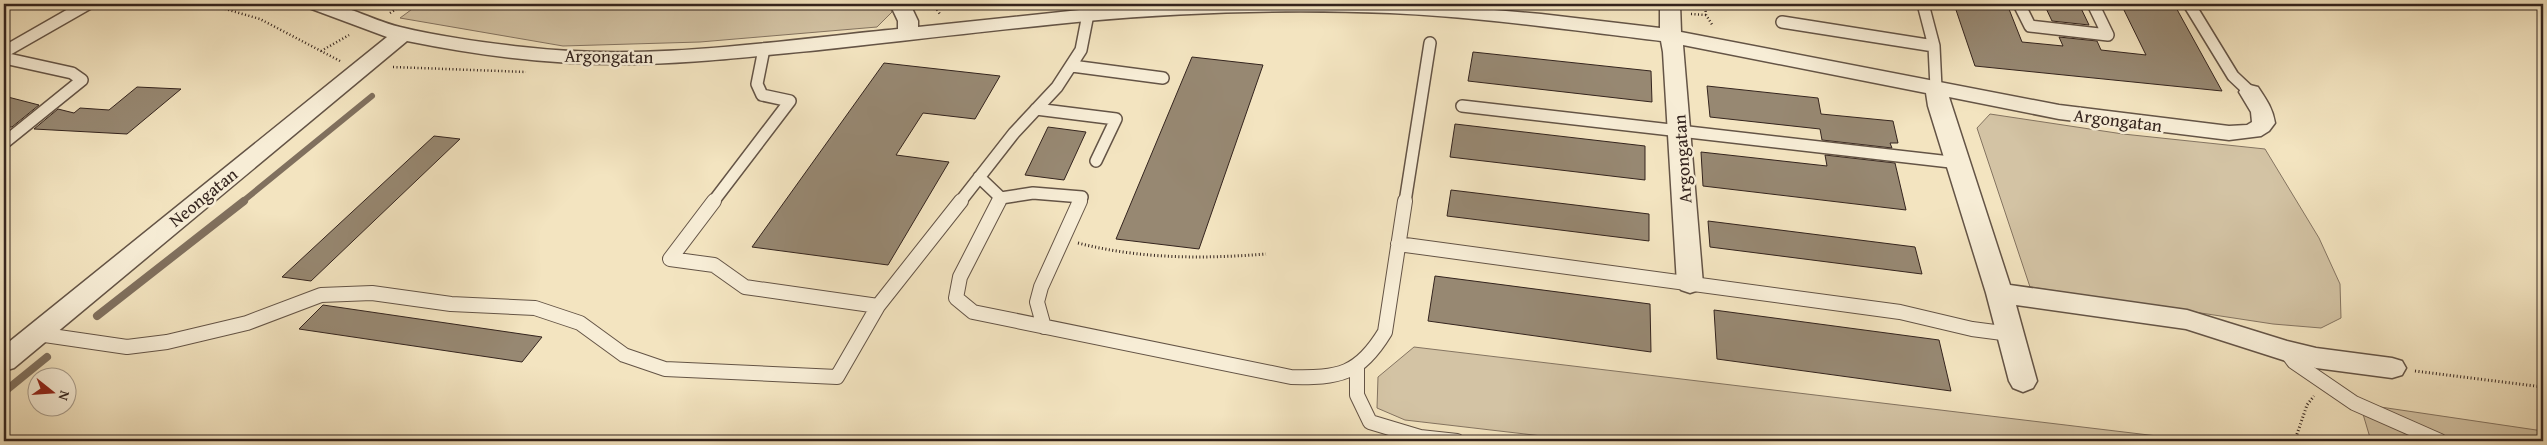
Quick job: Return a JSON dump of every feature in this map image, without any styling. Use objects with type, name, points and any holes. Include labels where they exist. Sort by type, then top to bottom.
[{"type":"street","name":"Argongatan","points":[[316,4],[345,7],[365,23],[403,34],[457,45],[570,56],[662,57],[908,35],[1089,9],[1326,5],[1391,7],[1465,12],[1670,36],[2059,112],[2229,133],[2250,132],[2261,128],[2264,123],[2262,112],[2250,92]]},
{"type":"street","points":[[900,4],[908,21],[908,35]]},
{"type":"street","points":[[1670,4],[1670,36]]},
{"type":"street","name":"Neongatan","points":[[4,361],[403,34]]},
{"type":"street","name":"Argongatan","points":[[1670,36],[1674,52],[1690,284]]},
{"type":"street","points":[[1936,88],[1939,106],[1959,163],[1999,293],[2023,381]]},
{"type":"street","points":[[1999,293],[2187,320],[2286,351],[2316,358],[2392,368]]},
{"type":"lane","points":[[4,52],[88,4]]},
{"type":"lane","points":[[1923,4],[1934,46],[1936,88]]},
{"type":"lane","points":[[2019,4],[2030,26],[2108,35],[2094,4]]},
{"type":"lane","points":[[2189,4],[2233,76],[2250,92]]},
{"type":"lane","points":[[38,334],[88,343],[127,346],[167,342],[246,323],[321,295],[372,293],[451,304],[501,308],[536,308],[580,323],[624,355],[665,369],[837,377],[878,306],[978,177],[1014,133],[1057,87],[1072,66],[1081,50],[1089,9]]},
{"type":"lane","points":[[1782,22],[1934,46]]},
{"type":"lane","points":[[1001,198],[960,277],[956,298],[973,312],[1291,377],[1329,378],[1357,368],[1374,353],[1385,332],[1430,43]]},
{"type":"lane","points":[[764,49],[757,84],[762,95],[790,101],[670,259],[714,265],[745,286],[878,306]]},
{"type":"lane","points":[[4,58],[72,73],[82,80],[42,115],[4,143]]},
{"type":"lane","points":[[1072,66],[1163,78]]},
{"type":"lane","points":[[1462,106],[1959,163]]},
{"type":"lane","points":[[1036,109],[1116,119],[1096,161]]},
{"type":"lane","points":[[978,177],[1001,198]]},
{"type":"lane","points":[[1001,198],[1033,193],[1082,197],[1041,287],[1037,302],[1044,327]]},
{"type":"lane","points":[[1398,244],[1900,312],[1972,329],[2010,334]]},
{"type":"lane","points":[[2286,351],[2294,362],[2354,403],[2440,441]]},
{"type":"lane","points":[[1357,368],[1356,396],[1370,422],[1420,438],[1457,441]]},
{"type":"path","points":[[4,6],[34,4]]},
{"type":"path","points":[[208,4],[226,6],[289,33]]},
{"type":"path","points":[[382,17],[404,4]]},
{"type":"path","points":[[933,4],[941,15]]},
{"type":"path","points":[[321,51],[350,35]]},
{"type":"path","points":[[1063,238],[1102,250],[1162,257],[1226,258],[1266,254]]},
{"type":"path","points":[[2392,368],[2543,388]]},
{"type":"path","points":[[2297,441],[2296,437],[2307,404],[2325,385]]},
{"type":"shaded area","points":[[419,4],[888,4],[892,12],[877,27],[700,42],[563,46],[400,18]]},
{"type":"shaded area","points":[[1990,114],[2123,134],[2265,149],[2319,238],[2340,284],[2341,318],[2321,328],[2273,324],[2030,287],[1977,128]]},
{"type":"shaded area","points":[[1414,347],[2199,441],[1585,441],[1405,420],[1377,408],[1378,377]]},
{"type":"shaded area","points":[[2360,404],[2543,431],[2543,441],[2371,441]]},
{"type":"building","points":[[1954,4],[2007,4],[2022,42],[2063,46],[2059,37],[2097,41],[2101,50],[2146,55],[2121,4],[2174,4],[2222,91],[1975,66]]},
{"type":"building","points":[[2044,4],[2079,4],[2089,25],[2052,21]]},
{"type":"building","points":[[1473,52],[1651,71],[1652,102],[1468,81]]},
{"type":"building","points":[[1192,57],[1263,65],[1199,249],[1116,239]]},
{"type":"building","points":[[884,63],[1000,76],[975,119],[923,113],[896,155],[949,162],[888,265],[752,247]]},
{"type":"building","points":[[1707,86],[1818,98],[1821,114],[1893,121],[1898,143],[1890,143],[1892,148],[1822,140],[1820,129],[1710,117]]},
{"type":"building","points":[[137,87],[181,89],[127,134],[34,129],[58,109],[74,113],[80,108],[109,110]]},
{"type":"building","points":[[4,96],[39,105],[12,127],[4,127]]},
{"type":"building","points":[[1455,124],[1645,146],[1645,180],[1450,157]]},
{"type":"building","points":[[1048,127],[1086,132],[1064,180],[1025,175]]},
{"type":"building","points":[[434,136],[460,139],[311,281],[282,277]]},
{"type":"building","points":[[1701,152],[1827,166],[1825,155],[1895,163],[1906,210],[1703,186]]},
{"type":"building","points":[[1451,190],[1649,214],[1649,241],[1447,216]]},
{"type":"building","points":[[1708,221],[1915,247],[1922,274],[1710,247]]},
{"type":"building","points":[[1435,276],[1650,304],[1651,352],[1428,321]]},
{"type":"building","points":[[323,305],[542,337],[522,362],[299,329]]},
{"type":"building","points":[[1714,310],[1939,340],[1951,391],[1717,359]]},
{"type":"waterway","points":[[242,202],[372,96]]},
{"type":"waterway","points":[[97,316],[244,201]]},
{"type":"waterway","points":[[4,392],[47,357]]}]
